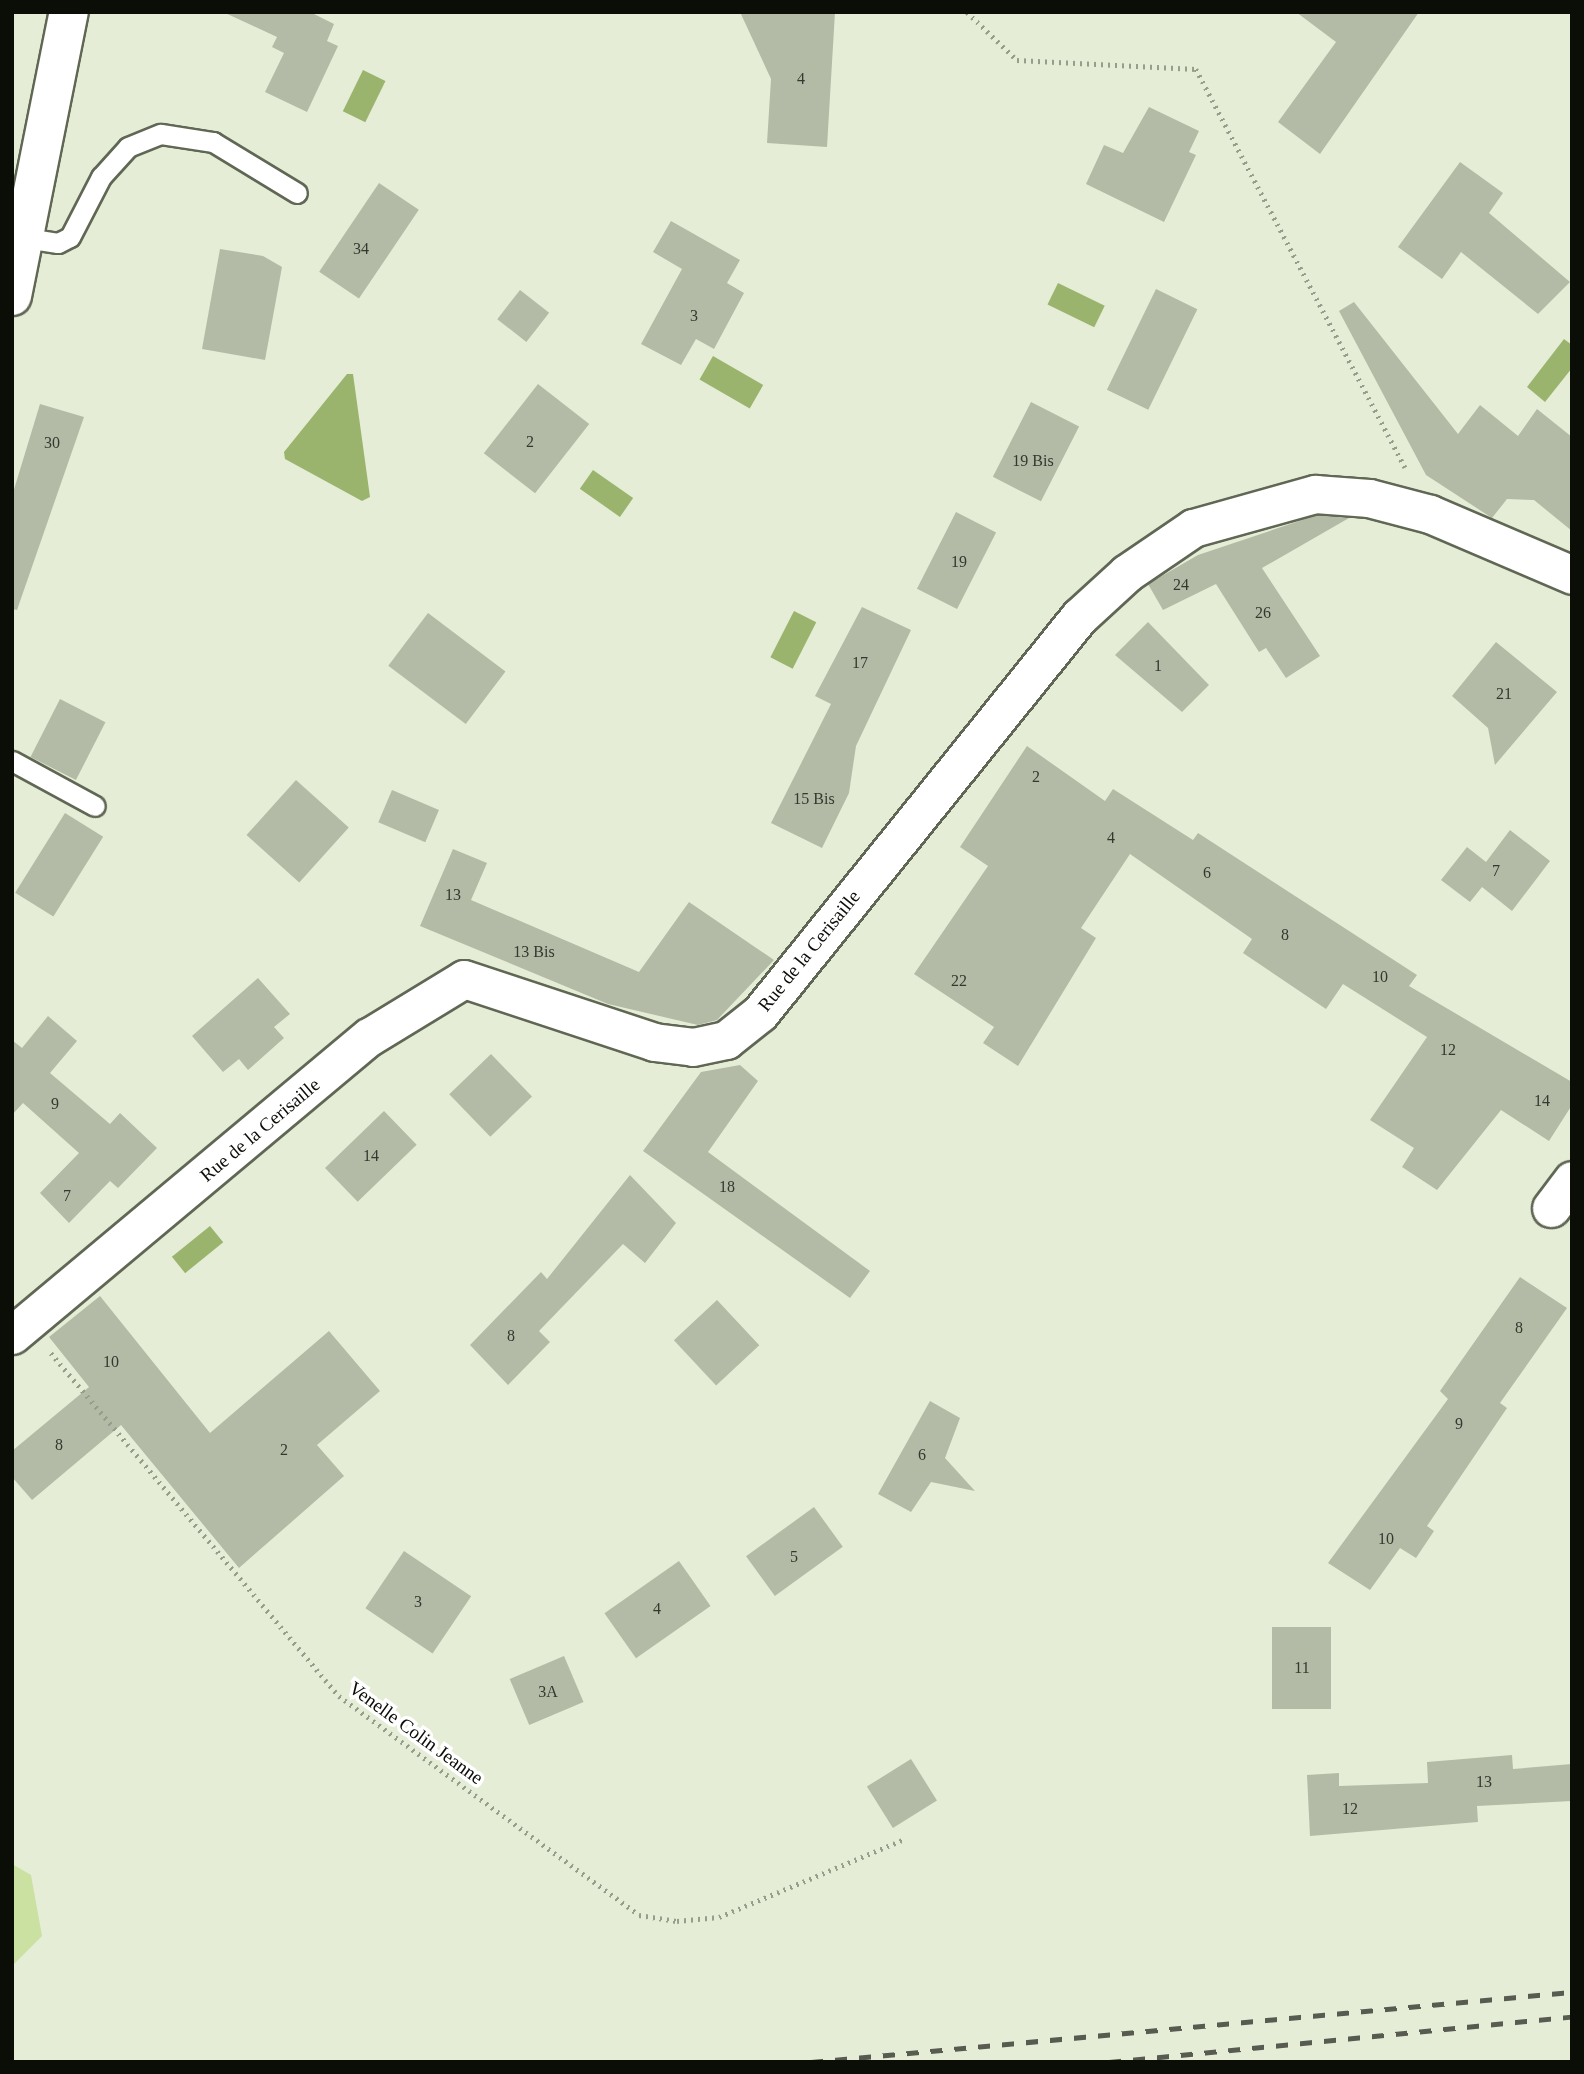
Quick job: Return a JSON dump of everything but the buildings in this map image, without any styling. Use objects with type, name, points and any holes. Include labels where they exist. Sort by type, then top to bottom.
[{"type":"street","points":[[12,296],[26,238],[69,12]]},
{"type":"street","name":"Rue de la Cerisaille","points":[[20,1330],[369,1037],[464,979],[654,1042],[693,1047],[726,1040],[760,1013],[1079,617],[1127,573],[1193,528],[1315,494],[1369,498],[1430,514],[1572,575]]},
{"type":"lane","points":[[26,238],[58,243],[70,237],[101,177],[128,147],[161,134],[213,142],[297,193]]},
{"type":"lane","points":[[12,761],[95,806]]},
{"type":"path","points":[[967,12],[1017,60],[1196,69],[1430,514]]},
{"type":"path","name":"Venelle Colin Jeanne","points":[[20,1330],[339,1696],[639,1915],[719,1917],[905,1839]]},
{"type":"shaded area","points":[[363,70],[385,81],[365,122],[343,111]]},
{"type":"shaded area","points":[[1058,283],[1105,306],[1094,327],[1047,305]]},
{"type":"shaded area","points":[[1564,339],[1572,345],[1572,368],[1545,402],[1527,387]]},
{"type":"shaded area","points":[[713,356],[763,385],[750,408],[700,379]]},
{"type":"shaded area","points":[[347,374],[353,374],[370,497],[362,501],[285,459],[284,452]]},
{"type":"shaded area","points":[[593,470],[633,498],[620,517],[580,489]]},
{"type":"shaded area","points":[[794,611],[816,622],[793,669],[770,657]]},
{"type":"shaded area","points":[[210,1226],[223,1242],[185,1273],[172,1257]]},
{"type":"shaded area","points":[[12,1864],[31,1875],[42,1936],[12,1966]]},
{"type":"railway","points":[[811,2062],[1572,1992]]},
{"type":"railway","points":[[1109,2062],[1572,2017]]}]
